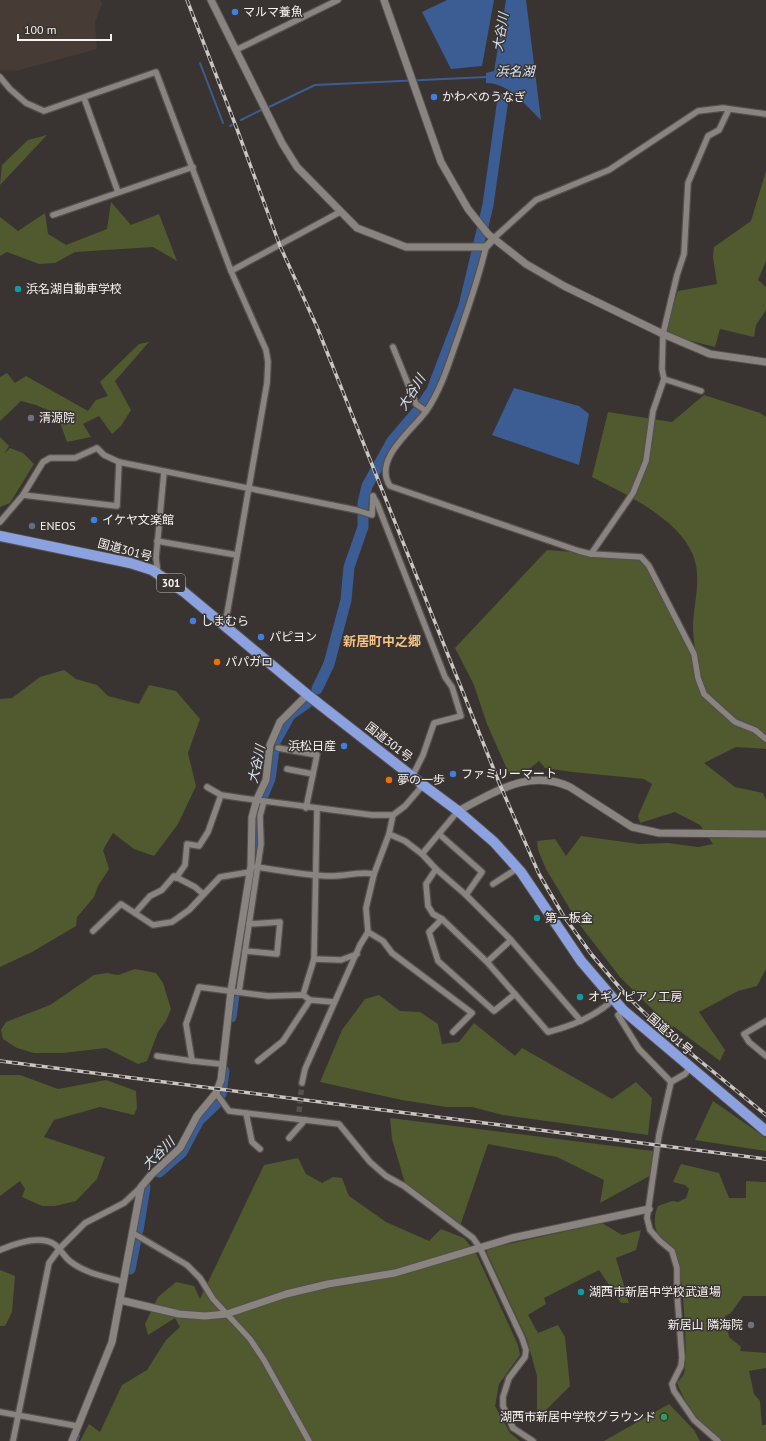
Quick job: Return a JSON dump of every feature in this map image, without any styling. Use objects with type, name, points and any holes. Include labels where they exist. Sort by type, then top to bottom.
[{"type":"highway","name":"国道301号","points":[[0,536],[123,561],[144,567],[158,574],[423,786],[458,811],[494,842],[518,868],[571,948],[623,1010],[766,1131]]},
{"type":"street","points":[[211,0],[263,105],[297,167],[356,228],[406,247],[486,247]]},
{"type":"street","points":[[236,50],[338,0]]},
{"type":"street","points":[[384,0],[440,162],[456,191],[476,220],[494,238],[526,264],[552,279],[664,334],[710,354],[766,362]]},
{"type":"street","points":[[0,77],[10,89],[26,103],[44,111],[156,72],[231,271],[266,350],[268,362],[267,383],[227,614],[222,624]]},
{"type":"street","points":[[84,98],[118,192]]},
{"type":"street","points":[[766,114],[714,108],[698,111],[610,170],[536,200],[494,238],[486,247],[480,272],[440,388],[426,411],[401,438],[385,468],[387,480],[390,486],[591,554],[641,557],[649,566],[694,654],[698,678],[704,694],[736,722],[755,730],[766,739]]},
{"type":"street","points":[[591,554],[632,493],[641,476],[646,461],[653,411],[664,379],[662,368],[664,334],[679,269],[684,254],[688,184],[708,136],[719,130],[729,109]]},
{"type":"street","points":[[53,215],[193,168]]},
{"type":"street","points":[[231,271],[340,212]]},
{"type":"street","points":[[393,347],[416,404],[426,411]]},
{"type":"street","points":[[664,379],[701,391]]},
{"type":"street","points":[[0,522],[23,495],[43,462],[50,458],[75,458],[97,448],[104,454],[119,462],[356,510],[372,515],[373,496],[445,677],[452,687],[461,716],[434,724],[423,755],[412,777]]},
{"type":"street","points":[[23,495],[117,506],[119,462]]},
{"type":"street","points":[[158,574],[156,558],[157,541],[164,472]]},
{"type":"street","points":[[157,541],[237,555]]},
{"type":"street","points":[[239,992],[249,924],[253,868],[252,817],[260,800],[266,780],[270,745],[280,722],[311,696]]},
{"type":"street","points":[[278,748],[317,755],[306,808]]},
{"type":"street","points":[[287,769],[313,774]]},
{"type":"street","points":[[422,854],[458,811],[493,793],[529,780],[540,778],[561,782],[632,827],[659,833],[766,834]]},
{"type":"street","points":[[207,787],[221,795],[317,810],[372,815],[393,815],[405,806],[423,786]]},
{"type":"street","points":[[176,878],[185,865],[187,844],[200,846],[208,832],[221,795]]},
{"type":"street","points":[[303,995],[314,959],[317,810]]},
{"type":"street","points":[[302,1083],[305,1068],[334,1002],[368,932],[366,908],[374,874],[389,834],[393,815]]},
{"type":"street","points":[[389,834],[404,841],[422,854],[436,869],[466,895],[511,940],[581,1021]]},
{"type":"street","points":[[439,834],[482,872],[466,895]]},
{"type":"street","points":[[13,1441],[49,1263],[60,1248],[86,1223],[124,1203],[142,1187],[151,1175],[180,1148],[197,1116],[216,1093],[220,1080],[231,990],[253,868]]},
{"type":"street","points":[[93,931],[121,904],[153,925],[172,922],[189,910],[220,877],[253,868],[315,875],[346,876],[364,872],[374,874]]},
{"type":"street","points":[[493,884],[518,868]]},
{"type":"street","points":[[436,869],[426,884],[428,906],[433,914],[442,919],[487,962],[548,1032],[581,1021],[606,1006],[614,999]]},
{"type":"street","points":[[135,914],[150,896],[162,890],[174,876],[194,887],[203,894]]},
{"type":"street","points":[[442,919],[429,932],[434,954],[441,965],[494,1011],[515,994]]},
{"type":"street","points":[[245,951],[277,954],[280,922],[249,924]]},
{"type":"street","points":[[368,932],[383,941],[392,953],[472,1013],[453,1032]]},
{"type":"street","points":[[487,962],[511,940]]},
{"type":"street","points":[[314,959],[341,960],[357,954]]},
{"type":"street","points":[[192,1061],[186,1024],[199,987],[268,996],[303,995],[310,1000],[334,1002]]},
{"type":"street","points":[[258,1061],[283,1041],[310,1000]]},
{"type":"street","points":[[623,1010],[618,1015],[639,1049],[671,1082]]},
{"type":"street","points":[[766,1021],[744,1034],[749,1042],[766,1056]]},
{"type":"street","points":[[158,1056],[221,1064]]},
{"type":"street","points":[[690,1068],[685,1074],[671,1082],[659,1135],[647,1218],[650,1230],[672,1251],[677,1268],[677,1292],[682,1366],[672,1384],[674,1391],[694,1420],[718,1441]]},
{"type":"street","points":[[216,1093],[229,1111],[339,1124],[370,1162],[386,1176],[404,1186],[473,1238],[480,1248],[522,1338],[526,1350],[525,1356],[509,1378],[505,1387],[503,1406],[513,1428],[533,1441]]},
{"type":"street","points":[[289,1138],[301,1120],[299,1112]]},
{"type":"street","points":[[246,1113],[252,1142],[260,1149]]},
{"type":"street","points":[[72,1441],[112,1342],[142,1187]]},
{"type":"street","points":[[120,1300],[178,1314],[205,1316],[227,1314],[286,1294],[328,1284],[395,1273],[512,1238],[649,1209]]},
{"type":"street","points":[[133,1233],[187,1265],[200,1278],[214,1299],[250,1339],[264,1360],[308,1441]]},
{"type":"street","points":[[0,1250],[8,1246],[39,1241],[51,1242],[60,1248],[70,1262],[87,1271],[123,1282]]},
{"type":"street","points":[[0,1412],[77,1426]]},
{"type":"shaded area","points":[[0,0],[101,0],[102,4],[95,22],[97,49],[16,71],[0,70]]},
{"type":"green space","points":[[47,135],[0,185],[2,165],[28,140]]},
{"type":"green space","points":[[766,171],[766,261],[758,280],[766,287],[766,310],[756,325],[754,337],[720,329],[715,347],[664,334],[678,291],[717,284],[713,257],[714,247],[751,221]]},
{"type":"green space","points":[[111,202],[131,225],[159,214],[177,261],[153,247],[75,252],[55,263],[39,264],[7,252],[0,256],[0,217],[18,231],[45,213],[48,234],[66,245],[107,229]]},
{"type":"green space","points":[[149,342],[115,381],[131,410],[121,426],[112,434],[99,416],[83,424],[91,437],[67,442],[57,414],[36,405],[21,401],[0,421],[0,377],[7,373],[15,383],[26,376],[88,411],[96,400],[108,396],[100,382],[139,344]]},
{"type":"green space","points":[[704,395],[760,413],[766,417],[766,749],[736,747],[704,763],[735,787],[763,793],[766,800],[766,969],[757,986],[738,991],[699,1012],[725,1050],[720,1061],[673,1026],[672,1029],[620,977],[579,924],[546,869],[538,850],[537,841],[555,839],[566,856],[581,836],[639,844],[668,843],[698,847],[713,844],[700,825],[675,812],[640,823],[638,816],[652,784],[644,779],[545,768],[539,761],[528,770],[510,776],[487,724],[474,685],[455,648],[547,550],[641,557],[694,654],[701,682],[693,632],[697,572],[693,555],[686,542],[676,530],[649,508],[635,499],[592,477],[608,412],[672,422]]},
{"type":"green space","points":[[0,437],[9,446],[4,454],[10,448],[23,453],[34,464],[10,503],[0,507]]},
{"type":"green space","points":[[64,670],[76,679],[97,685],[108,696],[139,704],[149,685],[176,691],[200,719],[188,753],[196,786],[178,824],[154,856],[134,849],[113,833],[103,850],[109,869],[98,886],[94,897],[77,917],[76,926],[32,952],[0,967],[0,699],[12,698],[40,677]]},
{"type":"green space","points":[[135,969],[156,973],[163,983],[171,1009],[166,1021],[158,1032],[147,1061],[138,1064],[106,1048],[63,1053],[34,1053],[17,1048],[3,1039],[1,1030],[6,1022],[50,1005],[94,975],[107,973],[118,975]]},
{"type":"green space","points":[[379,995],[400,1011],[420,1012],[438,1024],[442,1044],[459,1042],[474,1023],[515,1056],[522,1048],[612,1099],[636,1082],[652,1098],[648,1135],[503,1115],[472,1107],[446,1107],[402,1100],[320,1082],[342,1030],[365,999]]},
{"type":"green space","points":[[0,1075],[20,1075],[58,1089],[106,1080],[136,1091],[137,1108],[134,1115],[100,1107],[54,1120],[44,1137],[105,1157],[97,1179],[76,1201],[55,1206],[42,1206],[22,1197],[25,1189],[20,1181],[0,1196]]},
{"type":"green space","points":[[713,1101],[766,1138],[766,1151],[695,1140]]},
{"type":"green space","points":[[390,1118],[653,1151],[653,1174],[600,1203],[604,1180],[557,1157],[488,1144],[460,1226],[405,1183],[392,1139]]},
{"type":"green space","points":[[298,1158],[306,1174],[322,1183],[333,1177],[342,1178],[349,1196],[386,1222],[429,1241],[441,1229],[464,1238],[476,1253],[518,1345],[520,1355],[499,1384],[495,1406],[510,1433],[520,1441],[80,1441],[89,1424],[100,1432],[122,1385],[147,1370],[166,1340],[180,1327],[175,1318],[148,1335],[145,1324],[158,1297],[176,1282],[194,1286],[200,1299],[264,1165]]},
{"type":"green space","points":[[681,1164],[719,1173],[729,1198],[746,1198],[746,1181],[766,1182],[766,1296],[743,1296],[731,1313],[725,1316],[729,1337],[741,1347],[740,1351],[766,1353],[766,1368],[749,1371],[754,1394],[760,1401],[762,1425],[766,1425],[766,1441],[723,1441],[696,1416],[686,1402],[677,1383],[683,1374],[686,1350],[680,1272],[675,1250],[660,1238],[656,1229],[655,1221],[658,1206],[672,1201],[678,1202],[686,1198],[689,1189],[685,1185],[673,1182]]},
{"type":"green space","points":[[602,1223],[622,1235],[641,1230],[636,1250],[616,1258],[629,1303],[621,1303],[599,1270],[544,1298],[546,1304],[528,1315],[538,1333],[558,1325],[565,1337],[570,1386],[537,1419],[537,1376],[527,1339],[487,1253],[487,1249]]},
{"type":"green space","points":[[0,1270],[15,1276],[12,1312],[5,1326],[0,1326]]},
{"type":"green space","name":"湖西市新居中学校グラウンド","points":[[669,1404],[694,1430],[700,1441],[604,1441]]},
{"type":"water","points":[[447,0],[494,0],[482,66],[451,69],[422,12]]},
{"type":"water","name":"浜名湖","points":[[506,0],[526,0],[541,120],[523,102],[509,91],[494,84],[486,83],[486,73],[494,71]]},
{"type":"water","points":[[514,388],[579,406],[589,414],[579,465],[492,435]]},
{"type":"waterway","points":[[200,63],[223,123]]},
{"type":"waterway","points":[[267,108],[315,85],[487,77]]},
{"type":"waterway","name":"大谷川","points":[[317,689],[329,664],[346,600],[349,567],[363,527],[363,503],[367,486],[392,441],[420,408],[432,390],[464,306],[488,205],[503,99]]},
{"type":"waterway","points":[[241,120],[263,109]]},
{"type":"waterway","name":"大谷川","points":[[254,865],[257,850],[257,809],[270,779],[275,742],[290,715],[307,703]]},
{"type":"waterway","name":"大谷川","points":[[231,1017],[234,995]]},
{"type":"waterway","name":"大谷川","points":[[221,1094],[224,1071]]},
{"type":"waterway","name":"大谷川","points":[[159,1172],[182,1152],[199,1120],[216,1104]]},
{"type":"waterway","name":"大谷川","points":[[138,1230],[145,1187]]},
{"type":"waterway","name":"大谷川","points":[[130,1269],[136,1239]]},
{"type":"waterway","name":"大谷川","points":[[77,1441],[79,1436]]},
{"type":"tunnel","points":[[299,1112],[302,1083]]},
{"type":"railway","points":[[187,0],[280,246],[317,327],[500,785],[539,874],[563,915],[592,955],[626,995],[661,1029],[766,1115]]},
{"type":"railway","points":[[0,1061],[766,1159]]},
{"type":"place","name":"マルマ養魚","points":[[235,12]]},
{"type":"place","name":"かわべのうなぎ","points":[[434,97]]},
{"type":"place","name":"浜名湖自動車学校","points":[[18,289]]},
{"type":"place","name":"清源院","points":[[31,418]]},
{"type":"place","name":"イケヤ文楽館","points":[[94,520]]},
{"type":"place","name":"ENEOS","points":[[32,526]]},
{"type":"place","name":"しまむら","points":[[193,621]]},
{"type":"place","name":"パピヨン","points":[[261,637]]},
{"type":"place","name":"パパガロ","points":[[217,662]]},
{"type":"place","name":"浜松日産","points":[[344,746]]},
{"type":"place","name":"ファミリーマート","points":[[453,774]]},
{"type":"place","name":"夢の一歩","points":[[389,780]]},
{"type":"place","name":"第一板金","points":[[537,918]]},
{"type":"place","name":"オギノピアノ工房","points":[[580,997]]},
{"type":"place","name":"湖西市新居中学校武道場","points":[[581,1292]]},
{"type":"place","name":"新居山 隣海院","points":[[751,1325]]},
{"type":"place","name":"湖西市新居中学校グラウンド","points":[[664,1417]]},
{"type":"district","name":"新居町中之郷","points":[[382,641]]}]
